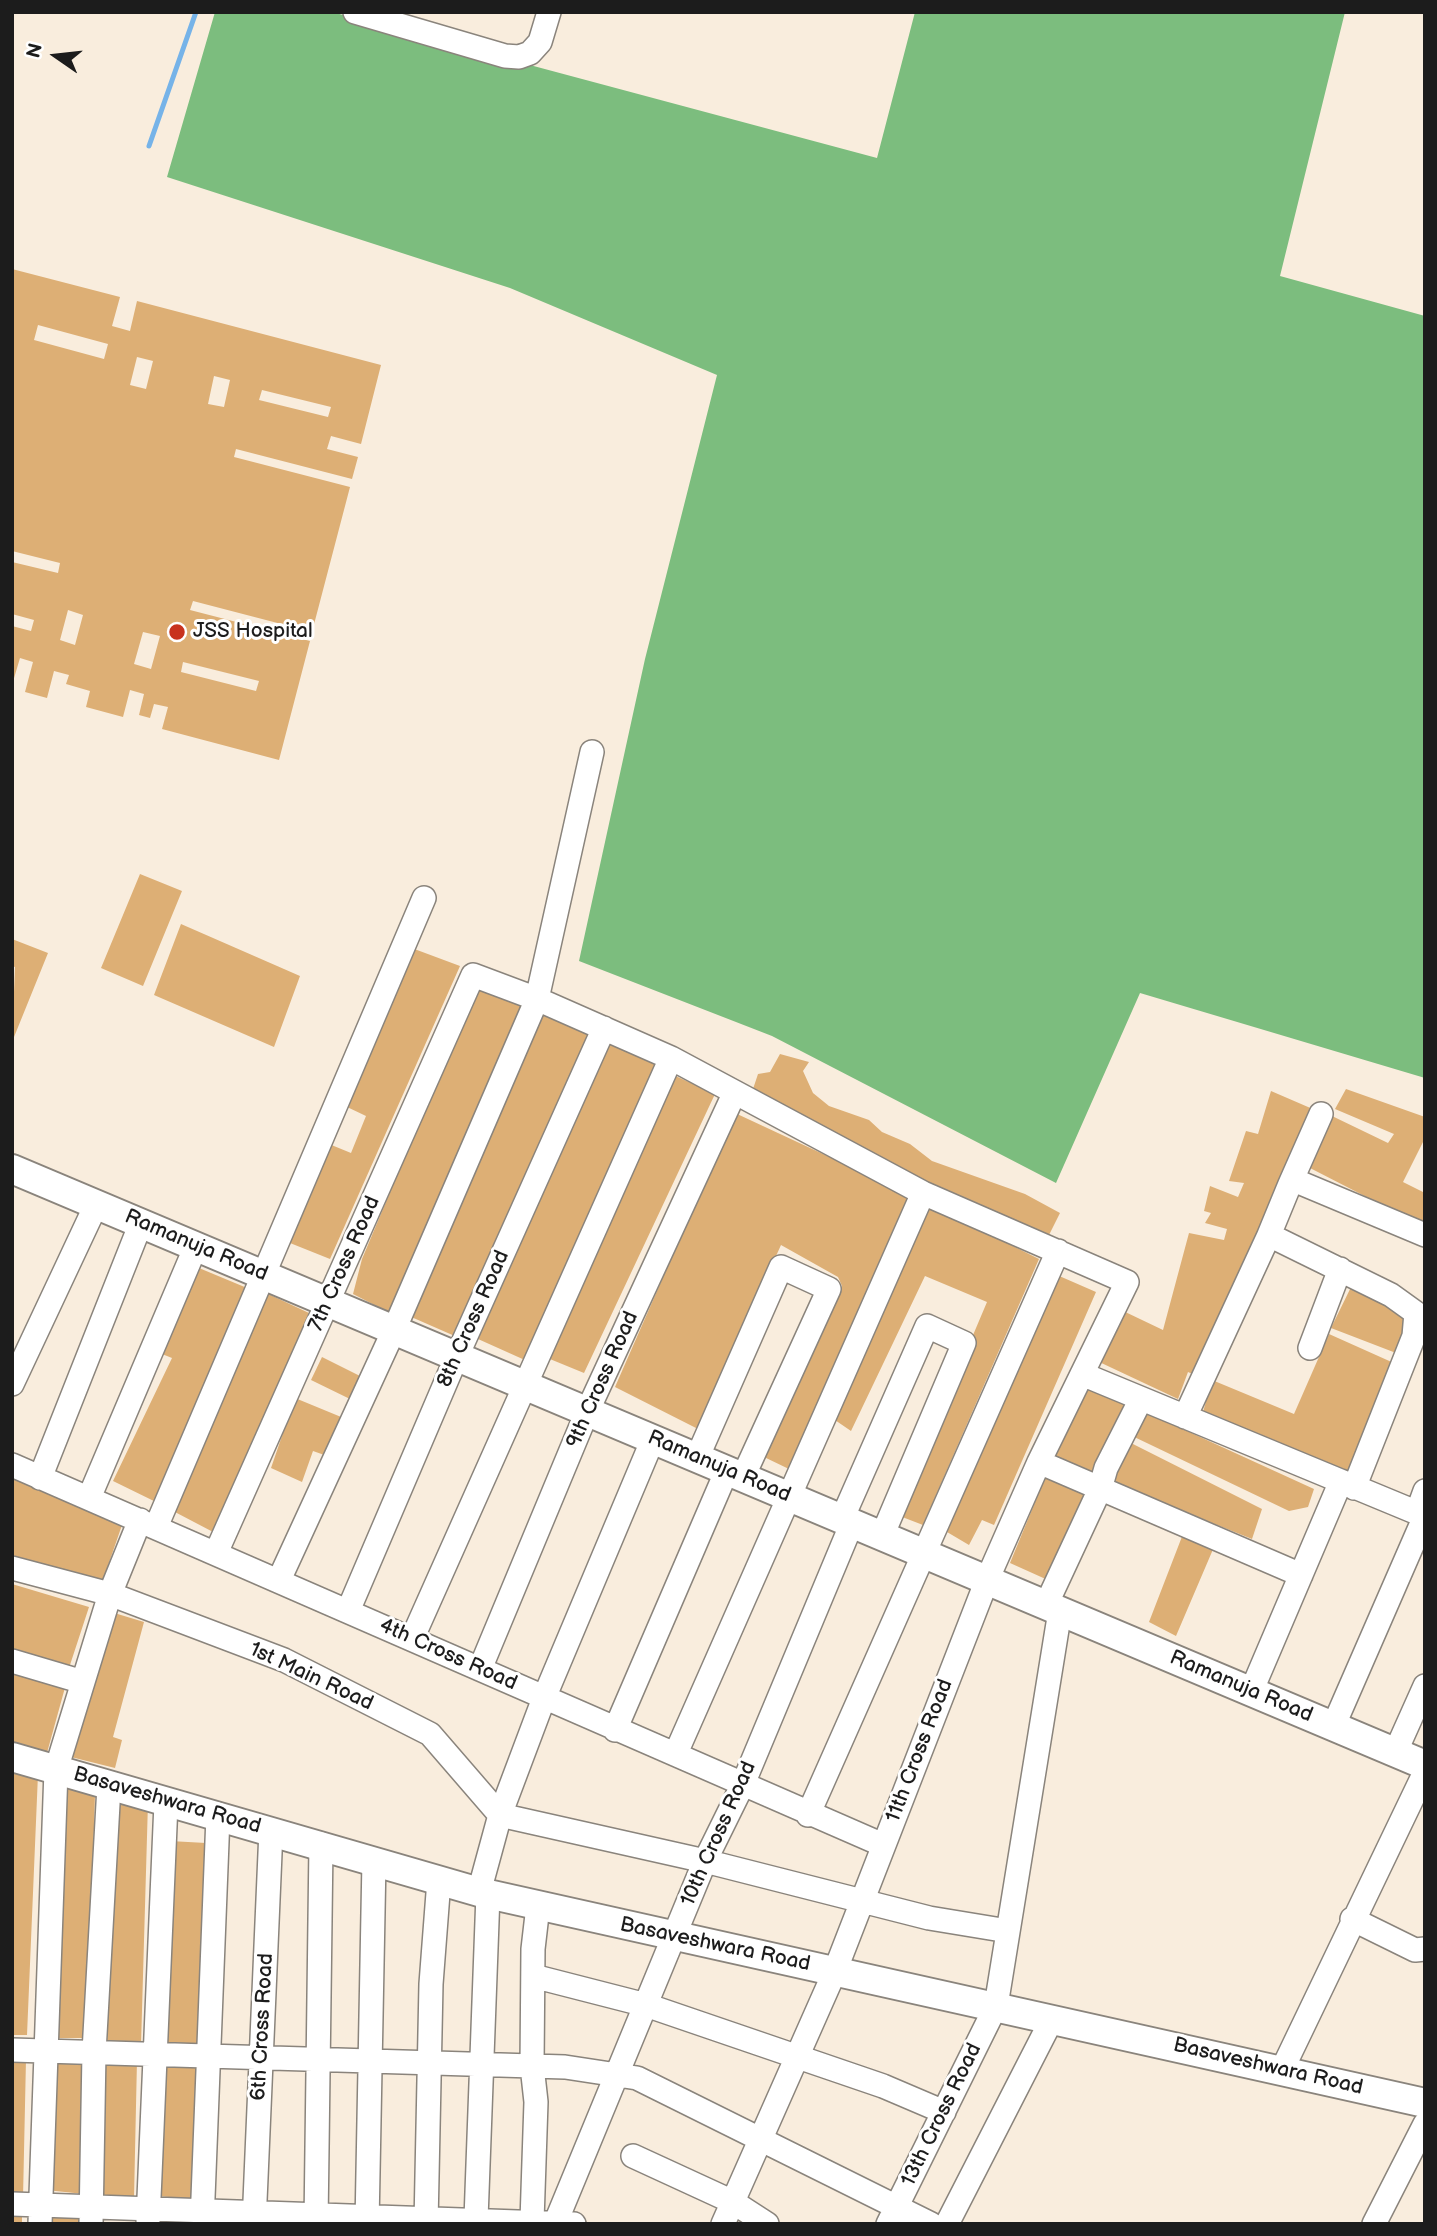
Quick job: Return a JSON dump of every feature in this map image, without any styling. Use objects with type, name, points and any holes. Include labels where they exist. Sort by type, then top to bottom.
[{"type":"street","points":[[355,12],[505,56],[519,57],[530,53],[540,41],[549,12]]},
{"type":"street","points":[[279,1580],[394,1330],[537,999],[592,752]]},
{"type":"street","points":[[41,2215],[56,1770],[110,1594],[148,1524],[261,1274],[424,898]]},
{"type":"street","name":"7th Cross Road","points":[[216,1553],[473,975],[537,999]]},
{"type":"street","points":[[537,999],[671,1058],[923,1193],[1058,1251],[808,1815]]},
{"type":"street","name":"8th Cross Road","points":[[348,1611],[457,1356],[604,1028]]},
{"type":"street","points":[[412,1639],[671,1058]]},
{"type":"street","name":"9th Cross Road","points":[[480,1669],[587,1412],[734,1094]]},
{"type":"street","points":[[1185,1417],[1269,1235],[1321,1114]]},
{"type":"street","name":"Ramanuja Road","points":[[12,1169],[1425,1765]]},
{"type":"street","points":[[1290,1184],[1296,1181],[1425,1235]]},
{"type":"street","points":[[676,1753],[923,1193]]},
{"type":"street","points":[[12,1384],[20,1346],[96,1205]]},
{"type":"street","points":[[40,1478],[141,1223]]},
{"type":"street","points":[[1251,1692],[1301,1575],[1348,1485],[1415,1336],[1416,1313],[1391,1296],[1269,1235]]},
{"type":"street","points":[[89,1498],[196,1246]]},
{"type":"street","name":"11th Cross Road","points":[[723,2224],[835,1971],[987,1580],[1039,1462],[1127,1282],[1058,1251]]},
{"type":"street","points":[[615,1730],[735,1474],[829,1289],[781,1267],[697,1458]]},
{"type":"street","points":[[1310,1348],[1340,1269]]},
{"type":"street","name":"10th Cross Road","points":[[562,2223],[617,2074],[705,1861],[743,1784],[928,1326],[964,1343],[882,1536]]},
{"type":"street","points":[[1082,1374],[1422,1515]]},
{"type":"street","name":"13th Cross Road","points":[[893,2214],[996,2006],[1053,1608],[1106,1468],[1141,1399]]},
{"type":"street","points":[[476,2219],[484,1893],[499,1815],[544,1698],[653,1439]]},
{"type":"street","points":[[1039,1462],[1301,1575]]},
{"type":"street","name":"4th Cross Road","points":[[12,1465],[279,1580],[615,1730],[676,1753],[808,1815],[883,1845]]},
{"type":"street","points":[[1334,1727],[1422,1515],[1425,1491]]},
{"type":"street","name":"1st Main Road","points":[[12,1568],[110,1594],[284,1660],[430,1734],[499,1815]]},
{"type":"street","points":[[12,1661],[83,1682]]},
{"type":"street","points":[[1395,1753],[1425,1686]]},
{"type":"street","name":"Basaveshwara Road","points":[[12,1757],[484,1893],[1425,2103]]},
{"type":"street","points":[[1282,2070],[1352,1919],[1425,1772]]},
{"type":"street","points":[[92,2215],[94,2052],[109,1786]]},
{"type":"street","points":[[148,2216],[166,1803]]},
{"type":"street","points":[[499,1815],[705,1861],[929,1918],[1008,1931]]},
{"type":"street","points":[[202,2217],[218,1816]]},
{"type":"street","name":"6th Cross Road","points":[[254,2217],[271,1830]]},
{"type":"street","points":[[316,2219],[321,1844]]},
{"type":"street","points":[[367,2220],[374,1860]]},
{"type":"street","points":[[426,2221],[428,2062],[439,1880]]},
{"type":"street","points":[[532,2221],[536,2102],[532,2066],[533,1976],[538,1906]]},
{"type":"street","points":[[1352,1919],[1415,1950],[1425,1949]]},
{"type":"street","points":[[533,1976],[646,2005],[796,2059],[883,2086],[944,2112]]},
{"type":"street","points":[[947,2224],[1052,2019]]},
{"type":"street","points":[[12,2050],[532,2066],[617,2074],[637,2078],[761,2138],[893,2214],[931,2224]]},
{"type":"street","points":[[1374,2224],[1425,2124]]},
{"type":"street","points":[[633,2155],[733,2202],[767,2224]]},
{"type":"street","points":[[12,2204],[41,2215],[426,2221],[476,2219],[562,2223]]},
{"type":"green space","points":[[215,12],[332,12],[877,158],[915,12],[1345,12],[1280,276],[1425,316],[1425,1078],[1140,993],[1056,1183],[772,1036],[579,961],[645,659],[717,375],[510,288],[167,177]]},
{"type":"building","points":[[12,269],[120,297],[112,326],[130,331],[137,301],[381,365],[361,444],[331,436],[327,449],[358,457],[352,479],[236,449],[234,457],[350,487],[312,632],[193,601],[190,610],[310,641],[279,760],[162,729],[168,707],[154,704],[150,718],[139,715],[144,694],[130,690],[123,717],[86,707],[90,691],[66,684],[69,675],[54,671],[47,698],[25,692],[33,662],[20,658],[12,685],[12,626],[31,631],[34,620],[12,614],[12,562],[58,573],[60,563],[12,551]],"holes":[[[38,325],[108,344],[104,359],[34,340]],[[137,357],[153,361],[146,389],[130,385]],[[214,376],[230,380],[224,407],[208,404]],[[262,390],[331,407],[328,417],[259,400]],[[68,610],[83,615],[75,645],[60,640]],[[143,632],[160,636],[151,669],[134,664]],[[183,662],[259,681],[256,691],[181,672]]]},
{"type":"building","points":[[140,874],[182,891],[143,986],[101,968]]},
{"type":"building","points":[[181,924],[300,976],[274,1047],[154,995]]},
{"type":"building","points":[[12,939],[48,953],[12,1042],[15,967],[12,966]]},
{"type":"building","points":[[409,947],[460,966],[330,1259],[290,1243],[329,1144],[351,1153],[366,1116],[345,1106]]},
{"type":"building","points":[[477,985],[528,1008],[394,1315],[353,1294],[362,1259]]},
{"type":"building","points":[[536,1013],[592,1034],[457,1337],[409,1316]]},
{"type":"building","points":[[609,1039],[658,1064],[527,1361],[478,1339]]},
{"type":"building","points":[[780,1054],[809,1062],[803,1071],[813,1093],[829,1106],[869,1120],[882,1132],[910,1144],[932,1161],[1025,1194],[1060,1213],[1047,1239],[930,1184],[752,1092],[758,1074],[770,1072]]},
{"type":"building","points":[[669,1073],[715,1094],[584,1373],[545,1357]]},
{"type":"building","points":[[1346,1089],[1425,1117],[1425,1138],[1403,1182],[1425,1193],[1425,1227],[1310,1168],[1332,1116],[1388,1143],[1394,1134],[1335,1109]]},
{"type":"building","points":[[1271,1091],[1315,1110],[1199,1377],[1188,1372],[1178,1399],[1095,1360],[1119,1309],[1163,1330],[1189,1233],[1224,1240],[1227,1229],[1205,1223],[1211,1213],[1204,1211],[1210,1186],[1238,1197],[1244,1183],[1229,1181],[1246,1131],[1258,1134]]},
{"type":"building","points":[[735,1113],[911,1195],[791,1470],[764,1457],[842,1286],[838,1277],[781,1245],[698,1429],[615,1387]]},
{"type":"building","points":[[925,1202],[1039,1259],[923,1525],[897,1515],[987,1302],[925,1276],[851,1431],[832,1418]]},
{"type":"building","points":[[199,1268],[247,1288],[160,1504],[113,1481],[172,1358],[162,1354]]},
{"type":"building","points":[[1057,1275],[1096,1292],[994,1525],[982,1520],[969,1545],[947,1532],[965,1478]]},
{"type":"building","points":[[1353,1283],[1411,1316],[1396,1353],[1331,1328]]},
{"type":"building","points":[[264,1292],[309,1313],[215,1533],[173,1511]]},
{"type":"building","points":[[1329,1334],[1396,1364],[1347,1474],[1203,1412],[1212,1380],[1294,1414]]},
{"type":"building","points":[[322,1357],[362,1377],[352,1400],[311,1380]]},
{"type":"building","points":[[1088,1386],[1129,1404],[1095,1478],[1051,1457]]},
{"type":"building","points":[[295,1398],[346,1419],[330,1457],[313,1451],[302,1482],[271,1468]]},
{"type":"building","points":[[1141,1410],[1314,1489],[1308,1507],[1289,1511],[1128,1434]]},
{"type":"building","points":[[1127,1441],[1262,1509],[1252,1539],[1108,1481]]},
{"type":"building","points":[[12,1478],[122,1525],[102,1583],[12,1555]]},
{"type":"building","points":[[1045,1478],[1090,1496],[1050,1581],[1010,1563]]},
{"type":"building","points":[[1183,1534],[1214,1547],[1176,1636],[1149,1622]]},
{"type":"building","points":[[12,1584],[89,1607],[69,1668],[12,1650]]},
{"type":"building","points":[[111,1612],[144,1622],[113,1737],[122,1740],[115,1768],[71,1757]]},
{"type":"building","points":[[12,1667],[66,1684],[45,1760],[12,1749]]},
{"type":"building","points":[[12,1769],[38,1774],[27,2035],[12,2035]]},
{"type":"building","points":[[62,1786],[95,1794],[88,2038],[55,2038]]},
{"type":"building","points":[[115,1793],[148,1802],[141,2045],[107,2045]]},
{"type":"building","points":[[170,1841],[206,1843],[198,2044],[166,2042]]},
{"type":"building","points":[[87,2056],[84,2194],[46,2190],[52,2057]]},
{"type":"building","points":[[26,2059],[23,2198],[12,2197],[12,2060]]},
{"type":"building","points":[[137,2060],[134,2198],[96,2194],[102,2061]]},
{"type":"building","points":[[197,2061],[194,2199],[156,2196],[161,2062]]},
{"type":"building","points":[[22,2211],[22,2224],[12,2224],[12,2212]]},
{"type":"building","points":[[81,2211],[81,2224],[45,2224],[46,2212]]},
{"type":"waterway","points":[[149,146],[196,12]]},
{"type":"place","name":"JSS Hospital","points":[[177,632]]}]
